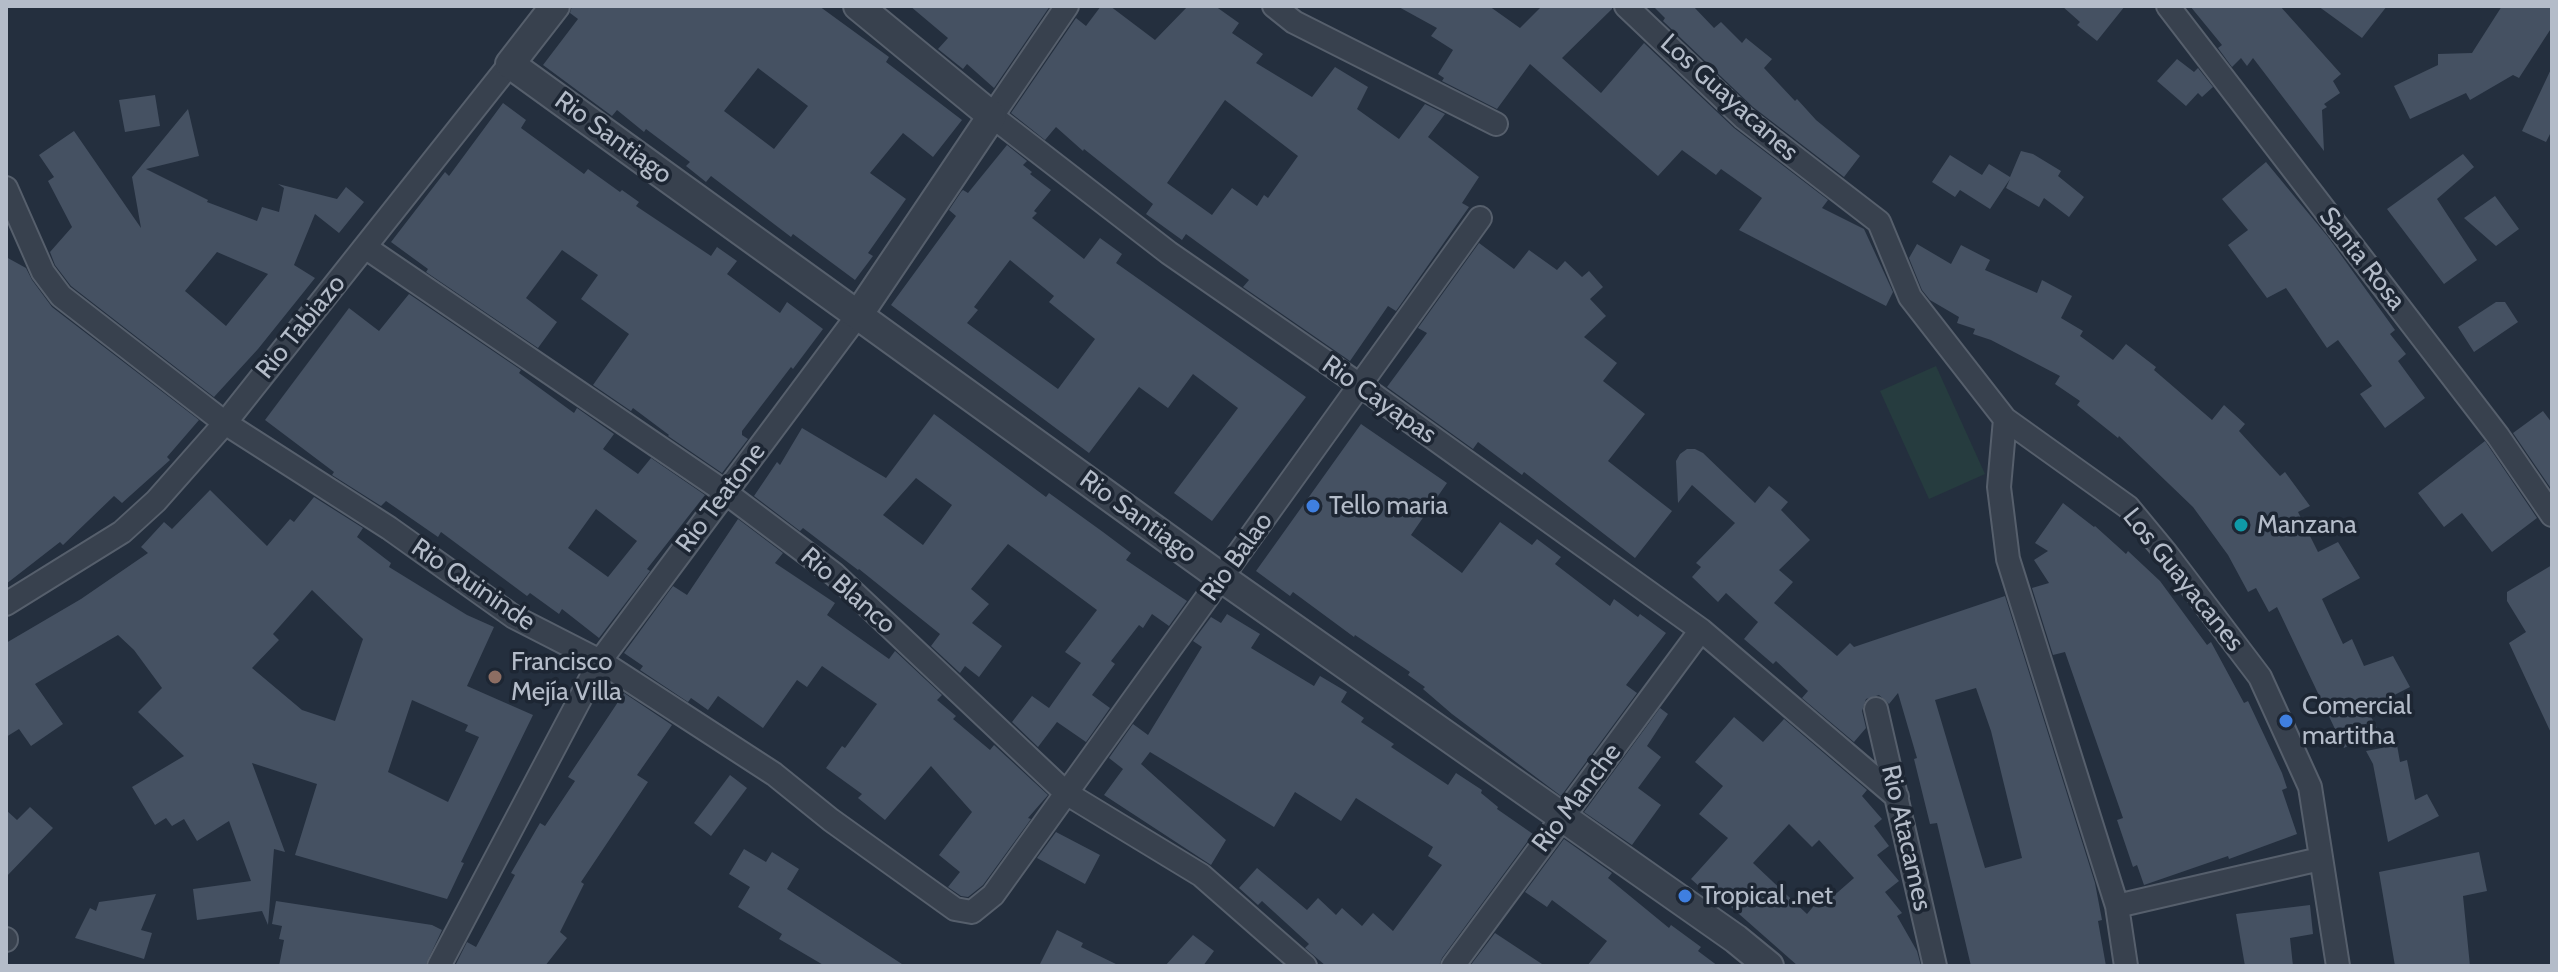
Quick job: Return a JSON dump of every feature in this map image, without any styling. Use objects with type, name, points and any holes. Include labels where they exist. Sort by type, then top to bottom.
[{"type":"street","name":"Rio Tabiazo","points":[[6,604],[122,532],[156,501],[225,423],[555,6]]},
{"type":"street","name":"Rio Cayapas","points":[[858,6],[992,116],[1169,253],[1361,386],[1701,630],[1897,797]]},
{"type":"street","name":"Rio Teatone","points":[[439,966],[600,661],[858,315],[1067,6]]},
{"type":"street","points":[[1274,6],[1294,22],[1496,124]]},
{"type":"street","name":"Los Guayacanes","points":[[1626,6],[1744,118],[1879,222],[1910,297],[2005,419],[2128,507],[2260,677],[2310,787],[2338,966]]},
{"type":"street","name":"Santa Rosa","points":[[2168,6],[2489,424],[2552,515]]},
{"type":"street","name":"Rio Santiago","points":[[510,64],[1222,578],[1769,966]]},
{"type":"street","name":"Rio Quininde","points":[[6,188],[43,272],[61,296],[225,423],[389,528],[514,617],[600,661],[774,774],[831,820],[955,909],[972,912],[993,895]]},
{"type":"street","name":"Rio Balao","points":[[993,895],[1480,218]]},
{"type":"street","name":"Rio Blanco","points":[[365,247],[725,492],[834,574],[1066,793],[1201,875],[1305,966]]},
{"type":"street","points":[[2005,419],[1999,487],[2008,559],[2117,906],[2126,966]]},
{"type":"street","name":"Rio Manche","points":[[1453,966],[1701,630]]},
{"type":"street","name":"Rio Atacames","points":[[1876,709],[1935,966]]},
{"type":"street","points":[[2117,906],[2320,859]]},
{"type":"green space","points":[[1936,366],[1985,474],[1929,499],[1880,391]]},
{"type":"building","points":[[572,6],[819,6],[889,57],[886,62],[962,120],[933,157],[903,133],[870,173],[906,199],[868,253],[873,256],[855,280],[793,234],[791,237],[711,176],[706,182],[686,166],[690,162],[646,129],[644,132],[617,110],[612,116],[543,65],[578,19],[570,13]],"holes":[[[758,68],[808,106],[774,149],[724,111]]]},
{"type":"building","points":[[910,6],[1050,6],[994,88],[967,64],[963,69],[938,49],[948,38]]},
{"type":"building","points":[[1101,6],[1110,6],[1155,40],[1188,6],[1215,6],[1239,23],[1232,33],[1263,54],[1256,63],[1312,97],[1335,67],[1368,87],[1357,109],[1399,139],[1425,104],[1445,114],[1428,137],[1479,177],[1462,203],[1469,207],[1396,311],[1388,306],[1350,361],[1243,287],[1249,280],[1186,234],[1182,240],[1146,214],[1153,204],[1056,127],[1045,140],[1011,113],[1076,18],[1086,26]],"holes":[[[1225,100],[1298,156],[1268,198],[1264,195],[1257,206],[1232,188],[1212,215],[1167,183]]]},
{"type":"building","points":[[1397,6],[1489,6],[1520,28],[1542,6],[1612,6],[1562,58],[1601,93],[1644,43],[1734,128],[1828,200],[1822,208],[1864,229],[1893,292],[1886,306],[1739,230],[1762,198],[1721,169],[1716,175],[1682,150],[1658,176],[1530,64],[1497,109],[1442,81],[1444,78],[1438,74],[1453,50],[1431,36],[1437,28]]},
{"type":"building","points":[[1653,6],[1693,6],[1714,28],[1721,22],[1742,43],[1746,38],[1772,59],[1764,68],[1795,101],[1797,99],[1816,120],[1860,156],[1844,177],[1753,107],[1663,21],[1665,18]]},
{"type":"building","points":[[2062,6],[2125,6],[2097,41],[2077,25],[2080,22]]},
{"type":"building","points":[[2190,6],[2280,6],[2341,74],[2333,81],[2340,93],[2324,104],[2327,107],[2322,110],[2324,151],[2253,58],[2247,66],[2241,58],[2232,67],[2218,48],[2222,45]]},
{"type":"building","points":[[2318,6],[2387,6],[2362,38]]},
{"type":"building","points":[[2502,6],[2552,6],[2552,27],[2519,78],[2513,75],[2470,100],[2466,93],[2410,119],[2394,86],[2438,65],[2438,54],[2472,53]]},
{"type":"building","points":[[2177,59],[2194,72],[2198,68],[2213,87],[2202,97],[2198,93],[2186,106],[2157,81]]},
{"type":"building","points":[[2552,67],[2552,130],[2546,142],[2522,131]]},
{"type":"building","points":[[155,95],[160,126],[125,132],[119,100]]},
{"type":"building","points":[[503,103],[526,120],[521,128],[584,174],[588,169],[620,192],[622,190],[639,202],[636,206],[711,256],[717,247],[737,261],[727,274],[780,313],[787,302],[823,329],[742,431],[748,439],[722,473],[633,408],[631,411],[593,385],[629,334],[581,299],[598,275],[562,250],[526,298],[557,322],[538,348],[426,272],[428,269],[391,242],[445,172],[449,176]]},
{"type":"building","points":[[188,109],[199,156],[146,169],[207,202],[257,221],[262,207],[279,212],[284,188],[278,184],[337,199],[346,187],[364,202],[339,233],[315,214],[294,265],[315,278],[258,349],[214,397],[71,286],[55,265],[50,252],[72,227],[48,181],[54,177],[39,155],[74,131],[141,228],[132,177]],"holes":[[[217,252],[268,274],[226,326],[185,291]]]},
{"type":"building","points":[[1007,145],[1027,161],[1023,165],[1032,172],[1030,174],[1051,190],[1032,218],[1084,259],[1100,238],[1122,254],[1116,263],[1306,397],[1212,521],[1174,493],[1238,408],[1193,374],[1168,408],[1139,387],[1089,453],[891,305],[956,216],[949,210],[961,192],[968,193]],"holes":[[[1010,260],[1054,296],[1049,302],[1095,339],[1058,389],[967,323],[978,310],[974,307]]]},
{"type":"building","points":[[2021,151],[2033,154],[2061,171],[2058,176],[2084,197],[2069,217],[2044,198],[2039,207],[2006,188],[2010,179],[1990,209],[1960,190],[1955,197],[1932,182],[1950,155],[1982,175],[1989,164],[2010,177]]},
{"type":"building","points":[[2463,154],[2474,167],[2437,199],[2477,260],[2444,284],[2387,209]]},
{"type":"building","points":[[2266,162],[2328,237],[2395,330],[2390,334],[2406,354],[2398,361],[2425,398],[2385,428],[2360,394],[2372,386],[2338,340],[2327,348],[2286,288],[2267,298],[2228,245],[2248,230],[2222,199]]},
{"type":"building","points":[[2495,196],[2519,229],[2496,246],[2464,218]]},
{"type":"building","points":[[1479,243],[1514,269],[1529,250],[1557,270],[1565,261],[1582,277],[1589,271],[1603,287],[1590,299],[1606,316],[1584,337],[1617,363],[1603,381],[1645,414],[1608,461],[1672,511],[1635,558],[1524,472],[1522,475],[1478,442],[1473,449],[1387,387],[1427,333],[1418,328]]},
{"type":"building","points":[[1917,244],[1951,264],[1961,245],[1990,260],[1985,270],[2037,293],[2042,280],[2072,296],[2061,318],[2083,331],[2080,336],[2113,360],[2126,344],[2156,367],[2154,370],[2212,420],[2224,405],[2245,424],[2239,431],[2280,476],[2285,472],[2310,506],[2298,512],[2318,552],[2338,542],[2360,578],[2322,599],[2343,644],[2352,639],[2364,666],[2393,656],[2410,687],[2367,709],[2378,730],[2344,748],[2277,607],[2269,612],[2256,588],[2248,592],[2228,555],[2193,507],[2119,436],[2077,405],[2080,401],[2055,384],[2060,376],[1991,340],[1973,334],[1975,329],[1957,323],[1959,317],[1930,300],[1922,290],[1909,258]]},
{"type":"building","points":[[6,257],[26,268],[52,307],[199,420],[167,457],[170,460],[122,503],[114,496],[63,545],[60,542],[6,584]]},
{"type":"building","points":[[409,294],[521,370],[519,373],[574,413],[577,408],[614,434],[603,449],[638,474],[651,458],[705,495],[647,569],[650,571],[599,638],[562,609],[559,614],[530,593],[527,596],[441,532],[438,537],[386,501],[381,506],[332,475],[334,472],[265,420],[349,308],[379,331]],"holes":[[[596,509],[637,541],[608,577],[568,548]]]},
{"type":"building","points":[[2496,302],[2505,302],[2518,322],[2474,352],[2458,327]]},
{"type":"building","points":[[2543,411],[2552,423],[2552,490],[2513,433]]},
{"type":"building","points":[[934,414],[1046,497],[1049,493],[1103,532],[1131,553],[1126,560],[1187,601],[1169,626],[1152,614],[1143,628],[1139,625],[1111,661],[1115,664],[1092,695],[1110,708],[1086,742],[1057,722],[1038,747],[1012,722],[1032,696],[1049,708],[1081,663],[1065,652],[1097,610],[1008,544],[971,589],[989,604],[972,623],[1002,646],[979,677],[965,666],[960,673],[931,646],[940,634],[859,569],[803,528],[800,531],[754,496],[777,462],[780,465],[802,428],[886,478]],"holes":[[[916,478],[952,505],[923,545],[883,515]]]},
{"type":"building","points":[[1361,424],[1447,483],[1411,535],[1462,573],[1500,522],[1532,545],[1537,539],[1561,557],[1555,564],[1610,606],[1614,599],[1666,633],[1626,685],[1637,693],[1561,796],[1452,714],[1408,675],[1410,672],[1354,637],[1293,592],[1290,596],[1256,571]]},
{"type":"building","points":[[2485,441],[2537,518],[2492,552],[2462,513],[2444,527],[2418,493]]},
{"type":"building","points":[[1687,449],[1703,453],[1755,503],[1769,486],[1788,502],[1781,510],[1810,540],[1779,570],[1793,582],[1774,603],[1837,656],[1850,643],[1854,647],[2005,596],[2095,883],[2106,966],[1971,966],[1937,823],[1930,824],[1914,759],[1917,758],[1898,693],[1889,704],[1879,695],[1866,699],[1862,711],[1866,728],[1854,742],[1802,698],[1808,691],[1776,661],[1773,664],[1744,639],[1758,622],[1726,593],[1718,602],[1692,577],[1701,567],[1696,563],[1735,523],[1692,485],[1678,503],[1676,461]],"holes":[[[1976,688],[1991,731],[2022,858],[1985,868],[1935,700]]]},
{"type":"building","points":[[210,490],[267,546],[290,519],[294,522],[314,497],[363,528],[357,537],[391,563],[389,567],[467,615],[494,627],[467,686],[533,715],[461,862],[464,863],[447,899],[295,855],[317,784],[252,763],[285,852],[274,849],[268,925],[262,911],[197,920],[193,889],[251,881],[229,821],[197,841],[184,819],[172,826],[166,818],[155,825],[132,787],[184,756],[138,712],[162,688],[134,650],[118,635],[35,684],[63,724],[31,746],[19,729],[6,737],[6,643],[81,599],[148,553],[141,547],[164,522],[172,529]],"holes":[[[312,590],[363,639],[335,721],[302,710],[252,668],[279,640],[273,634]],[[412,700],[468,725],[465,731],[479,737],[448,802],[388,772]]]},
{"type":"building","points":[[2063,503],[2126,554],[2128,551],[2160,581],[2207,645],[2211,642],[2244,703],[2248,701],[2282,773],[2287,788],[2282,790],[2297,834],[2144,885],[2137,865],[2133,867],[2117,820],[2123,818],[2065,652],[2053,655],[2032,588],[2049,583],[2034,560],[2048,551],[2035,543]]},
{"type":"building","points":[[738,519],[783,553],[775,563],[835,603],[827,615],[889,659],[895,651],[942,695],[937,700],[956,716],[953,719],[990,750],[994,745],[1048,795],[1028,818],[1031,819],[983,885],[968,897],[948,887],[960,872],[939,855],[972,812],[931,766],[885,820],[858,798],[862,794],[826,768],[877,704],[822,666],[807,687],[797,680],[763,728],[718,696],[708,710],[691,698],[688,702],[640,670],[643,666],[624,653],[673,586],[687,595]]},
{"type":"building","points":[[2552,565],[2552,735],[2509,643],[2526,632],[2507,601],[2507,592]]},
{"type":"building","points":[[1227,614],[1260,634],[1251,648],[1314,686],[1320,676],[1347,692],[1341,702],[1364,718],[1361,722],[1394,744],[1391,747],[1448,785],[1456,773],[1482,790],[1481,793],[1497,809],[1533,834],[1439,966],[1326,966],[1305,948],[1309,944],[1262,901],[1258,905],[1239,888],[1257,868],[1307,910],[1318,898],[1336,915],[1342,908],[1362,926],[1373,913],[1393,931],[1442,865],[1428,856],[1433,847],[1356,798],[1341,821],[1295,792],[1274,827],[1150,752],[1141,764],[1226,840],[1211,865],[1104,795],[1123,769],[1109,758],[1133,724],[1148,735],[1202,647],[1193,641],[1211,617],[1221,623]]},
{"type":"building","points":[[624,693],[672,725],[637,775],[648,782],[581,882],[584,884],[560,932],[567,938],[545,966],[455,966],[467,942],[476,947],[515,875],[511,873],[540,823],[545,826],[575,781],[568,777]]},
{"type":"building","points":[[1660,708],[1668,714],[1647,746],[1661,757],[1638,788],[1661,805],[1632,845],[1584,812]]},
{"type":"building","points":[[1734,717],[1763,742],[1784,719],[1867,790],[1862,796],[1882,819],[1874,826],[1889,846],[1877,855],[1899,881],[1885,892],[1902,913],[1897,916],[1917,951],[1921,966],[1798,966],[1722,899],[1718,903],[1691,879],[1728,838],[1699,814],[1723,786],[1695,762]],"holes":[[[1789,824],[1812,847],[1819,840],[1854,878],[1822,906],[1817,902],[1807,914],[1753,863]]]},
{"type":"building","points":[[2397,745],[2400,762],[2407,760],[2415,800],[2427,794],[2439,816],[2388,842],[2373,764],[2366,751]]},
{"type":"building","points":[[730,775],[747,788],[711,836],[694,823]]},
{"type":"building","points":[[30,807],[53,828],[6,877],[6,810],[17,820]]},
{"type":"building","points":[[1056,832],[1100,855],[1085,884],[1037,858]]},
{"type":"building","points":[[1564,839],[1612,873],[1608,878],[1669,928],[1671,925],[1701,947],[1698,951],[1718,966],[1587,966],[1607,941],[1552,900],[1547,907],[1525,892]]},
{"type":"building","points":[[744,849],[766,862],[772,852],[799,869],[787,889],[905,966],[825,966],[779,939],[782,934],[738,907],[750,887],[729,874]]},
{"type":"building","points":[[2479,852],[2487,891],[2463,896],[2470,966],[2395,966],[2379,872]]},
{"type":"building","points":[[156,894],[141,930],[152,933],[144,959],[75,938],[90,908],[96,911],[99,902]]},
{"type":"building","points":[[276,901],[432,925],[442,930],[425,966],[279,966],[284,940],[279,939],[282,926],[272,924]]},
{"type":"building","points":[[2310,905],[2313,934],[2290,938],[2293,966],[2245,966],[2236,914]]},
{"type":"building","points":[[1057,930],[1083,943],[1081,947],[1120,966],[1039,966]]},
{"type":"building","points":[[1495,933],[1545,966],[1470,966]]},
{"type":"building","points":[[1193,935],[1214,951],[1203,966],[1165,966]]},
{"type":"place","name":"Tello maria","points":[[1313,506]]},
{"type":"place","name":"Manzana","points":[[2241,525]]},
{"type":"place","name":"Francisco Mejía Villa","points":[[495,677]]},
{"type":"place","name":"Comercial martitha","points":[[2286,721]]},
{"type":"place","name":"Tropical .net","points":[[1685,896]]}]
